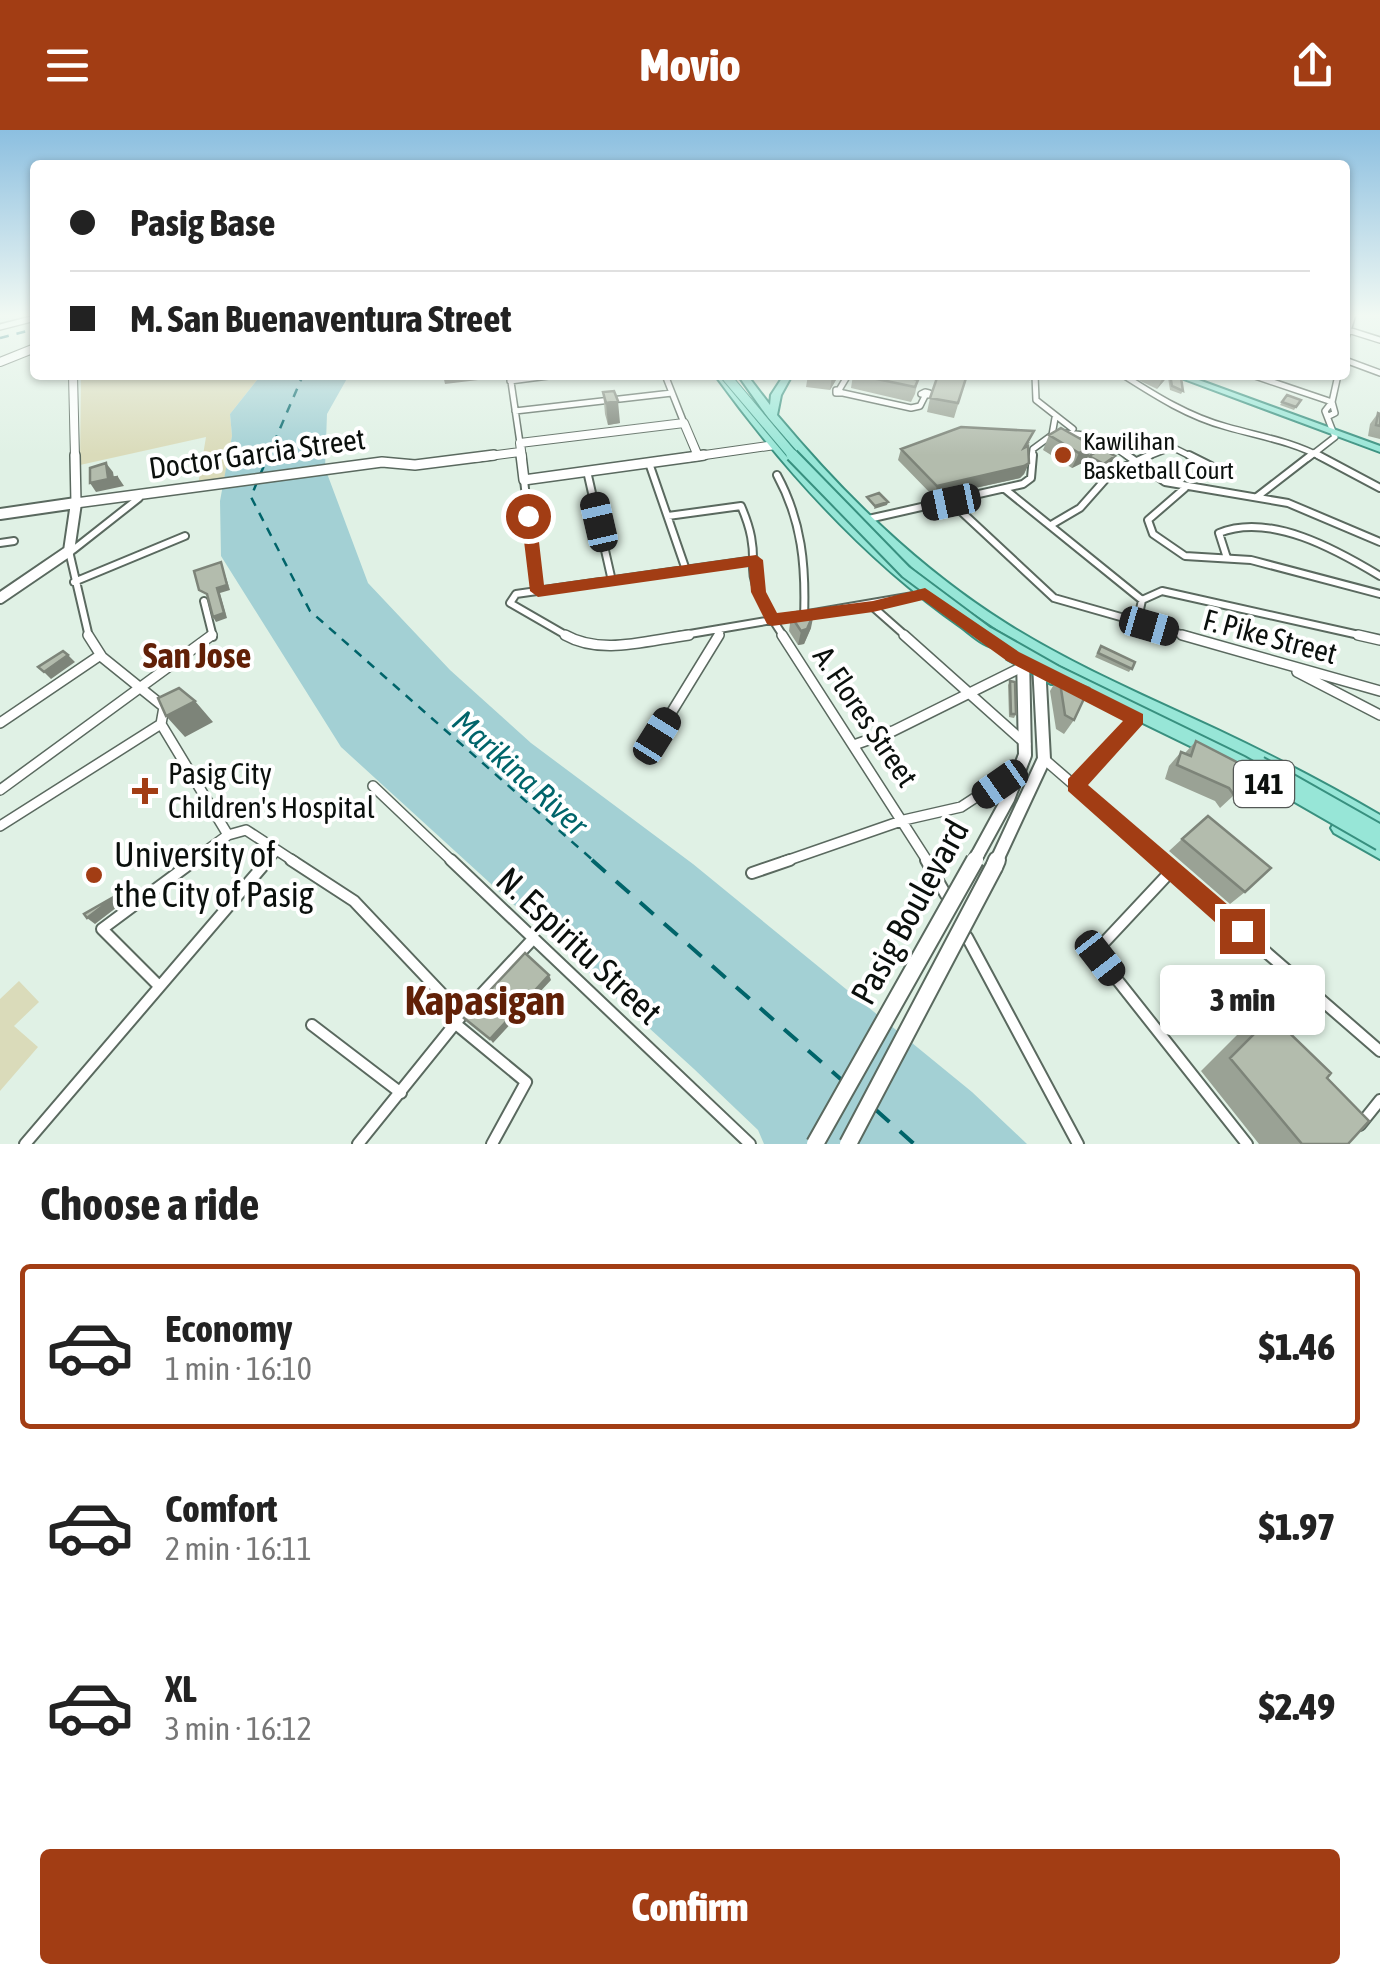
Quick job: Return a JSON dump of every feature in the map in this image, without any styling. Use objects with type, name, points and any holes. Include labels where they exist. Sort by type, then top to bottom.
[{"type":"main road","name":"141","points":[[723,380],[775,445],[844,521],[925,594],[1026,666],[1271,788],[1380,852]]},
{"type":"main road","points":[[724,380],[830,502],[885,555],[976,626],[1069,680],[1275,781],[1380,843]]},
{"type":"main road","points":[[743,380],[835,499],[892,552],[982,621],[1072,674],[1263,765],[1380,832]]},
{"type":"main road","name":"141","points":[[743,380],[864,520],[913,562],[1038,648],[1282,767],[1380,823]]},
{"type":"main road","points":[[744,380],[767,389],[784,380]]},
{"type":"main road","points":[[775,445],[772,415],[787,380]]},
{"type":"main road","points":[[788,380],[782,409],[793,442]]},
{"type":"main road","points":[[1191,380],[1380,449]]},
{"type":"main road","points":[[0,514],[58,506],[76,509],[71,551],[0,598]]},
{"type":"main road","points":[[895,570],[913,562]]},
{"type":"main road","name":"Pasig Boulevard","points":[[815,1144],[978,854],[1022,767],[1027,744],[1026,666],[1038,648]]},
{"type":"main road","name":"Pasig Boulevard","points":[[848,1144],[994,867],[1044,759],[1043,707],[1026,666]]},
{"type":"main road","points":[[1140,721],[1153,704]]},
{"type":"street","points":[[1350,362],[1380,373]]},
{"type":"street","points":[[73,380],[76,509]]},
{"type":"street","points":[[510,380],[538,591]]},
{"type":"street","points":[[667,380],[698,456]]},
{"type":"street","points":[[846,380],[841,391],[911,408],[920,406],[924,396]]},
{"type":"street","points":[[1033,380],[1030,392],[1055,418],[1076,432],[1112,445],[1150,474],[1185,488],[1258,496],[1317,512],[1380,542]]},
{"type":"street","points":[[1130,380],[1176,408],[1211,422],[1287,439],[1380,488]]},
{"type":"street","points":[[1258,496],[1334,437],[1329,416],[1336,408],[1332,402],[1267,380]]},
{"type":"street","points":[[1332,402],[1337,380]]},
{"type":"street","points":[[515,412],[672,393]]},
{"type":"street","points":[[1052,435],[1055,418]]},
{"type":"street","name":"Doctor Garcia Street","points":[[76,509],[194,489],[684,423]]},
{"type":"street","points":[[864,520],[1006,490],[1029,480],[1033,449],[1052,435],[1076,432]]},
{"type":"street","points":[[524,480],[793,442]]},
{"type":"street","points":[[1050,525],[1076,514],[1100,481],[1172,447],[1213,467]]},
{"type":"street","points":[[649,462],[686,570]]},
{"type":"street","points":[[587,472],[612,581]]},
{"type":"street","points":[[778,475],[802,530],[807,572],[804,618]]},
{"type":"street","points":[[1185,488],[1148,520],[1153,534],[1185,556],[1272,564],[1380,594]]},
{"type":"street","points":[[1006,490],[1142,600]]},
{"type":"street","points":[[139,498],[71,551],[76,600],[100,656],[143,686],[164,707],[161,724],[228,835]]},
{"type":"street","name":"F. Pike Street","points":[[951,502],[1054,598],[1380,691]]},
{"type":"street","name":"A. Flores Street","points":[[668,516],[741,506],[752,532],[758,592],[772,620],[904,820],[946,895]]},
{"type":"street","points":[[1227,558],[1218,538],[1222,529],[1260,529],[1316,543],[1380,576]]},
{"type":"street","points":[[74,582],[185,536]]},
{"type":"street","points":[[0,544],[14,541]]},
{"type":"street","points":[[756,560],[538,591],[512,598],[510,603],[592,646],[804,618],[925,594]]},
{"type":"street","points":[[1142,600],[1162,591],[1226,608],[1276,612],[1380,640]]},
{"type":"street","points":[[1132,614],[1139,614],[1142,600]]},
{"type":"street","points":[[0,790],[213,637],[204,601]]},
{"type":"street","points":[[873,607],[1027,744]]},
{"type":"street","points":[[657,736],[722,629]]},
{"type":"street","points":[[0,724],[100,656]]},
{"type":"street","points":[[854,745],[1026,666]]},
{"type":"street","points":[[1289,667],[1380,715]]},
{"type":"street","points":[[1075,785],[1140,721]]},
{"type":"street","points":[[0,826],[161,724]]},
{"type":"street","points":[[1044,759],[1380,1051]]},
{"type":"street","points":[[752,872],[904,820],[977,800],[1022,767]]},
{"type":"street","name":"N. Espiritu Street","points":[[374,786],[750,1144]]},
{"type":"street","points":[[158,985],[102,929],[228,835],[246,830],[354,902],[460,1020],[526,1082],[492,1144]]},
{"type":"street","points":[[24,1144],[275,852]]},
{"type":"street","points":[[1172,870],[1098,949],[1100,958],[1247,1144]]},
{"type":"street","points":[[968,937],[1078,1144]]},
{"type":"street","points":[[358,1144],[532,940]]},
{"type":"street","points":[[312,1025],[401,1093]]},
{"type":"street","points":[[1344,1144],[1380,1100]]},
{"type":"green space","points":[[81,380],[257,380],[230,414],[232,436],[224,481],[198,485],[206,437],[80,465]]},
{"type":"green space","points":[[19,981],[39,1002],[14,1026],[38,1047],[0,1091],[0,999]]},
{"type":"water","name":"Marikina River","points":[[257,380],[346,380],[327,414],[325,468],[368,583],[450,670],[531,743],[693,864],[972,1092],[1027,1144],[764,1144],[758,1130],[694,1069],[341,747],[221,556],[220,501],[232,436],[230,414]]},
{"type":"building","points":[[882,380],[918,380],[915,387]]},
{"type":"building","points":[[936,380],[965,380],[958,403],[930,398]]},
{"type":"building","points":[[1171,380],[1181,380],[1183,391],[1172,386]]},
{"type":"building","points":[[614,391],[618,401],[606,403],[603,392]]},
{"type":"building","points":[[1287,395],[1301,400],[1296,407],[1282,402]]},
{"type":"building","points":[[961,427],[1034,431],[1024,448],[1028,446],[1029,463],[937,486],[901,449]]},
{"type":"building","points":[[1061,428],[1093,446],[1079,453],[1049,435]]},
{"type":"building","points":[[1102,449],[1115,456],[1104,464],[1089,456]]},
{"type":"building","points":[[106,463],[108,478],[118,477],[90,483],[90,468]]},
{"type":"building","points":[[879,493],[888,502],[875,506],[867,497]]},
{"type":"building","points":[[221,562],[227,585],[217,588],[224,613],[213,617],[207,594],[199,590],[194,571]]},
{"type":"building","points":[[814,613],[807,629],[801,631],[791,616]]},
{"type":"building","points":[[1101,646],[1135,662],[1132,669],[1098,653]]},
{"type":"building","points":[[63,651],[68,655],[44,672],[38,667]]},
{"type":"building","points":[[1059,676],[1089,688],[1074,720],[1065,715]]},
{"type":"building","points":[[1010,681],[1015,682],[1016,714],[1011,714]]},
{"type":"building","points":[[179,688],[195,701],[166,716],[158,698]]},
{"type":"building","points":[[1196,741],[1258,773],[1234,795],[1229,788],[1177,765],[1181,752],[1191,756]]},
{"type":"building","points":[[1208,816],[1271,868],[1245,892],[1182,839]]},
{"type":"building","points":[[117,895],[87,918],[84,914]]},
{"type":"building","points":[[525,953],[549,975],[490,1039],[464,1018]]},
{"type":"building","points":[[1272,1016],[1331,1073],[1327,1078],[1369,1121],[1348,1144],[1302,1144],[1230,1058]]},
{"type":"ferry route","points":[[260,475],[301,380]]},
{"type":"ferry route","points":[[257,482],[251,497],[310,611],[595,862]]},
{"type":"ferry route","points":[[592,860],[844,1082]]},
{"type":"ferry route","points":[[876,1110],[914,1144]]},
{"type":"place","name":"Kawilihan Basketball Court","points":[[1063,455]]},
{"type":"place","name":"Pasig City Children's Hospital","points":[[145,791]]},
{"type":"place","name":"University of the City of Pasig","points":[[94,875]]},
{"type":"district","name":"San Jose","points":[[197,656]]},
{"type":"district","name":"Kapasigan","points":[[485,1000]]},
{"type":"route","points":[[528,516],[538,591],[756,560],[758,592],[772,620],[873,607],[925,594],[1013,656],[1136,719],[1075,785],[1242,931]]}]
